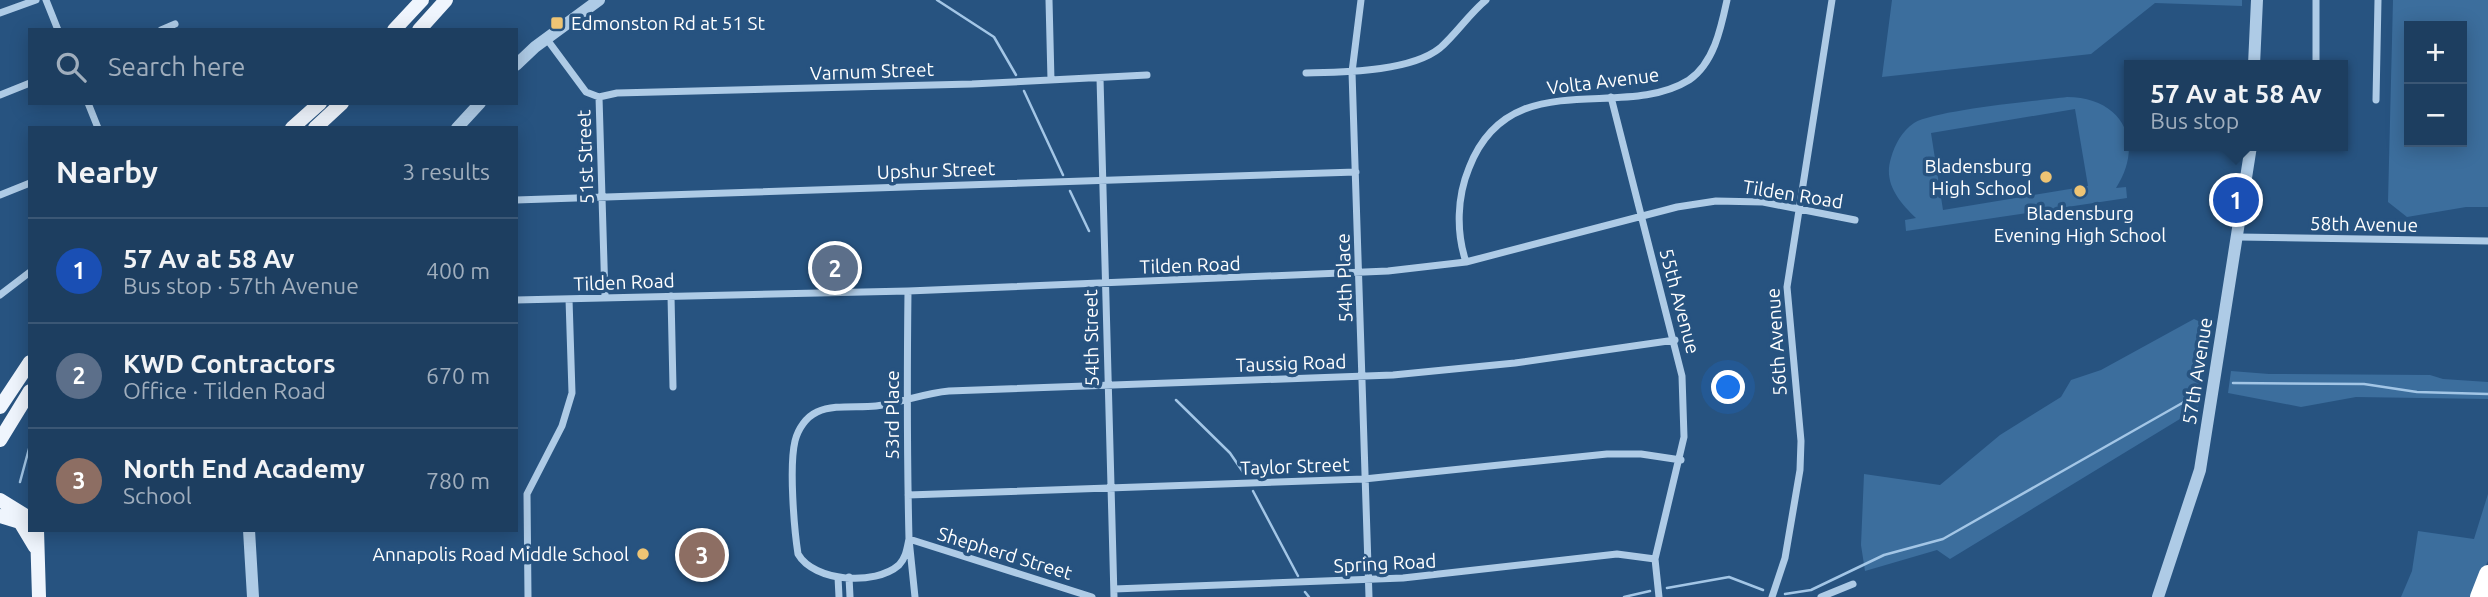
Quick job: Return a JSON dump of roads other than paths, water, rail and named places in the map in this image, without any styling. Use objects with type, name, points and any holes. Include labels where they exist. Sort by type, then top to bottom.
[{"type":"highway","points":[[2479,596],[2488,574]]},
{"type":"main road","points":[[396,28],[422,0]]},
{"type":"main road","points":[[420,28],[439,2]]},
{"type":"main road","points":[[294,126],[318,105]]},
{"type":"main road","points":[[317,126],[340,105]]},
{"type":"main road","points":[[0,407],[28,365]]},
{"type":"main road","points":[[0,440],[28,394]]},
{"type":"main road","points":[[0,456],[13,416]]},
{"type":"main road","points":[[0,500],[28,518]]},
{"type":"main road","points":[[0,516],[15,519],[24,526],[37,552]]},
{"type":"main road","points":[[37,532],[39,597]]},
{"type":"street","points":[[0,13],[36,0]]},
{"type":"street","points":[[46,0],[57,28]]},
{"type":"street","points":[[518,63],[546,38],[599,0]]},
{"type":"street","points":[[1049,0],[1051,80]]},
{"type":"street","name":"54th Place","points":[[1361,0],[1352,72],[1369,597]]},
{"type":"street","points":[[1306,73],[1352,72],[1425,57],[1440,48],[1486,0]]},
{"type":"street","name":"Volta Avenue","points":[[1466,262],[1460,227],[1462,190],[1473,157],[1482,143],[1507,120],[1537,106],[1557,100],[1659,92],[1691,78],[1710,57],[1727,0]]},
{"type":"street","name":"56th Avenue","points":[[1772,597],[1785,558],[1800,470],[1801,441],[1787,309],[1798,210],[1832,0]]},
{"type":"street","points":[[2254,60],[2256,0]]},
{"type":"street","points":[[2316,0],[2316,60]]},
{"type":"street","points":[[2376,100],[2378,0]]},
{"type":"street","points":[[166,28],[175,24]]},
{"type":"street","name":"51st Street","points":[[546,38],[586,92],[599,97],[605,297]]},
{"type":"street","name":"Varnum Street","points":[[599,97],[617,93],[1147,75]]},
{"type":"street","name":"54th Street","points":[[1100,78],[1114,593]]},
{"type":"street","points":[[0,95],[28,84]]},
{"type":"street","name":"55th Avenue","points":[[1611,97],[1675,340],[1684,399],[1681,460],[1655,558],[1658,597]]},
{"type":"street","points":[[89,105],[97,126]]},
{"type":"street","points":[[459,126],[478,105]]},
{"type":"street","name":"57th Avenue","points":[[2158,597],[2200,470],[2251,151]]},
{"type":"street","name":"Upshur Street","points":[[518,200],[1356,172]]},
{"type":"street","points":[[0,195],[28,184]]},
{"type":"street","name":"Tilden Road","points":[[518,300],[908,291],[1360,274],[1466,262],[1641,217],[1716,201],[1763,202],[1855,220]]},
{"type":"street","name":"58th Avenue","points":[[2239,237],[2488,241]]},
{"type":"street","points":[[0,295],[28,274]]},
{"type":"street","name":"53rd Place","points":[[908,291],[909,539],[915,597]]},
{"type":"street","points":[[671,296],[673,387]]},
{"type":"street","points":[[528,597],[526,503],[534,476],[569,410],[572,393],[569,299]]},
{"type":"street","name":"Taussig Road","points":[[838,577],[811,570],[798,554],[795,440],[807,419],[818,412],[877,406],[907,397],[949,391],[1363,377],[1486,366],[1675,340]]},
{"type":"street","name":"Taylor Street","points":[[908,495],[1364,479],[1607,454],[1641,454],[1681,460]]},
{"type":"street","points":[[518,502],[526,503]]},
{"type":"street","points":[[248,532],[253,597]]},
{"type":"street","name":"53rd Place","points":[[838,577],[878,574],[894,568],[904,559],[909,539]]},
{"type":"street","name":"Shepherd Street","points":[[909,539],[1092,597]]},
{"type":"street","name":"Spring Road","points":[[1114,593],[1448,575],[1617,554],[1655,558]]},
{"type":"street","points":[[838,577],[839,597]]},
{"type":"street","points":[[849,577],[850,597]]},
{"type":"street","points":[[1821,597],[1853,584]]},
{"type":"waterway","points":[[937,0],[994,37],[1016,75]]},
{"type":"waterway","points":[[1024,91],[1063,175]]},
{"type":"waterway","points":[[1070,191],[1089,231]]},
{"type":"waterway","points":[[2233,383],[2364,384],[2417,392],[2488,394]]},
{"type":"waterway","points":[[1176,400],[1230,453],[1245,475]]},
{"type":"waterway","points":[[1785,594],[1811,590],[1884,555],[1943,539],[2184,402]]},
{"type":"waterway","points":[[20,482],[28,452]]},
{"type":"waterway","points":[[1253,491],[1298,576]]},
{"type":"waterway","points":[[1667,588],[1729,577],[1763,590]]},
{"type":"waterway","points":[[1624,597],[1650,591]]},
{"type":"waterway","points":[[1305,592],[1309,597]]},
{"type":"place","name":"Edmonston Rd at 51 St","points":[[557,23]]},
{"type":"place","name":"Bladensburg High School","points":[[2046,177]]},
{"type":"place","name":"Bladensburg Evening High School","points":[[2080,191]]},
{"type":"place","name":"57 Av at 58 Av","points":[[2236,200]]},
{"type":"place","name":"KWD Contractors","points":[[835,268]]},
{"type":"place","name":"Annapolis Road Middle School","points":[[643,554]]},
{"type":"place","name":"North End Academy","points":[[702,555]]}]
